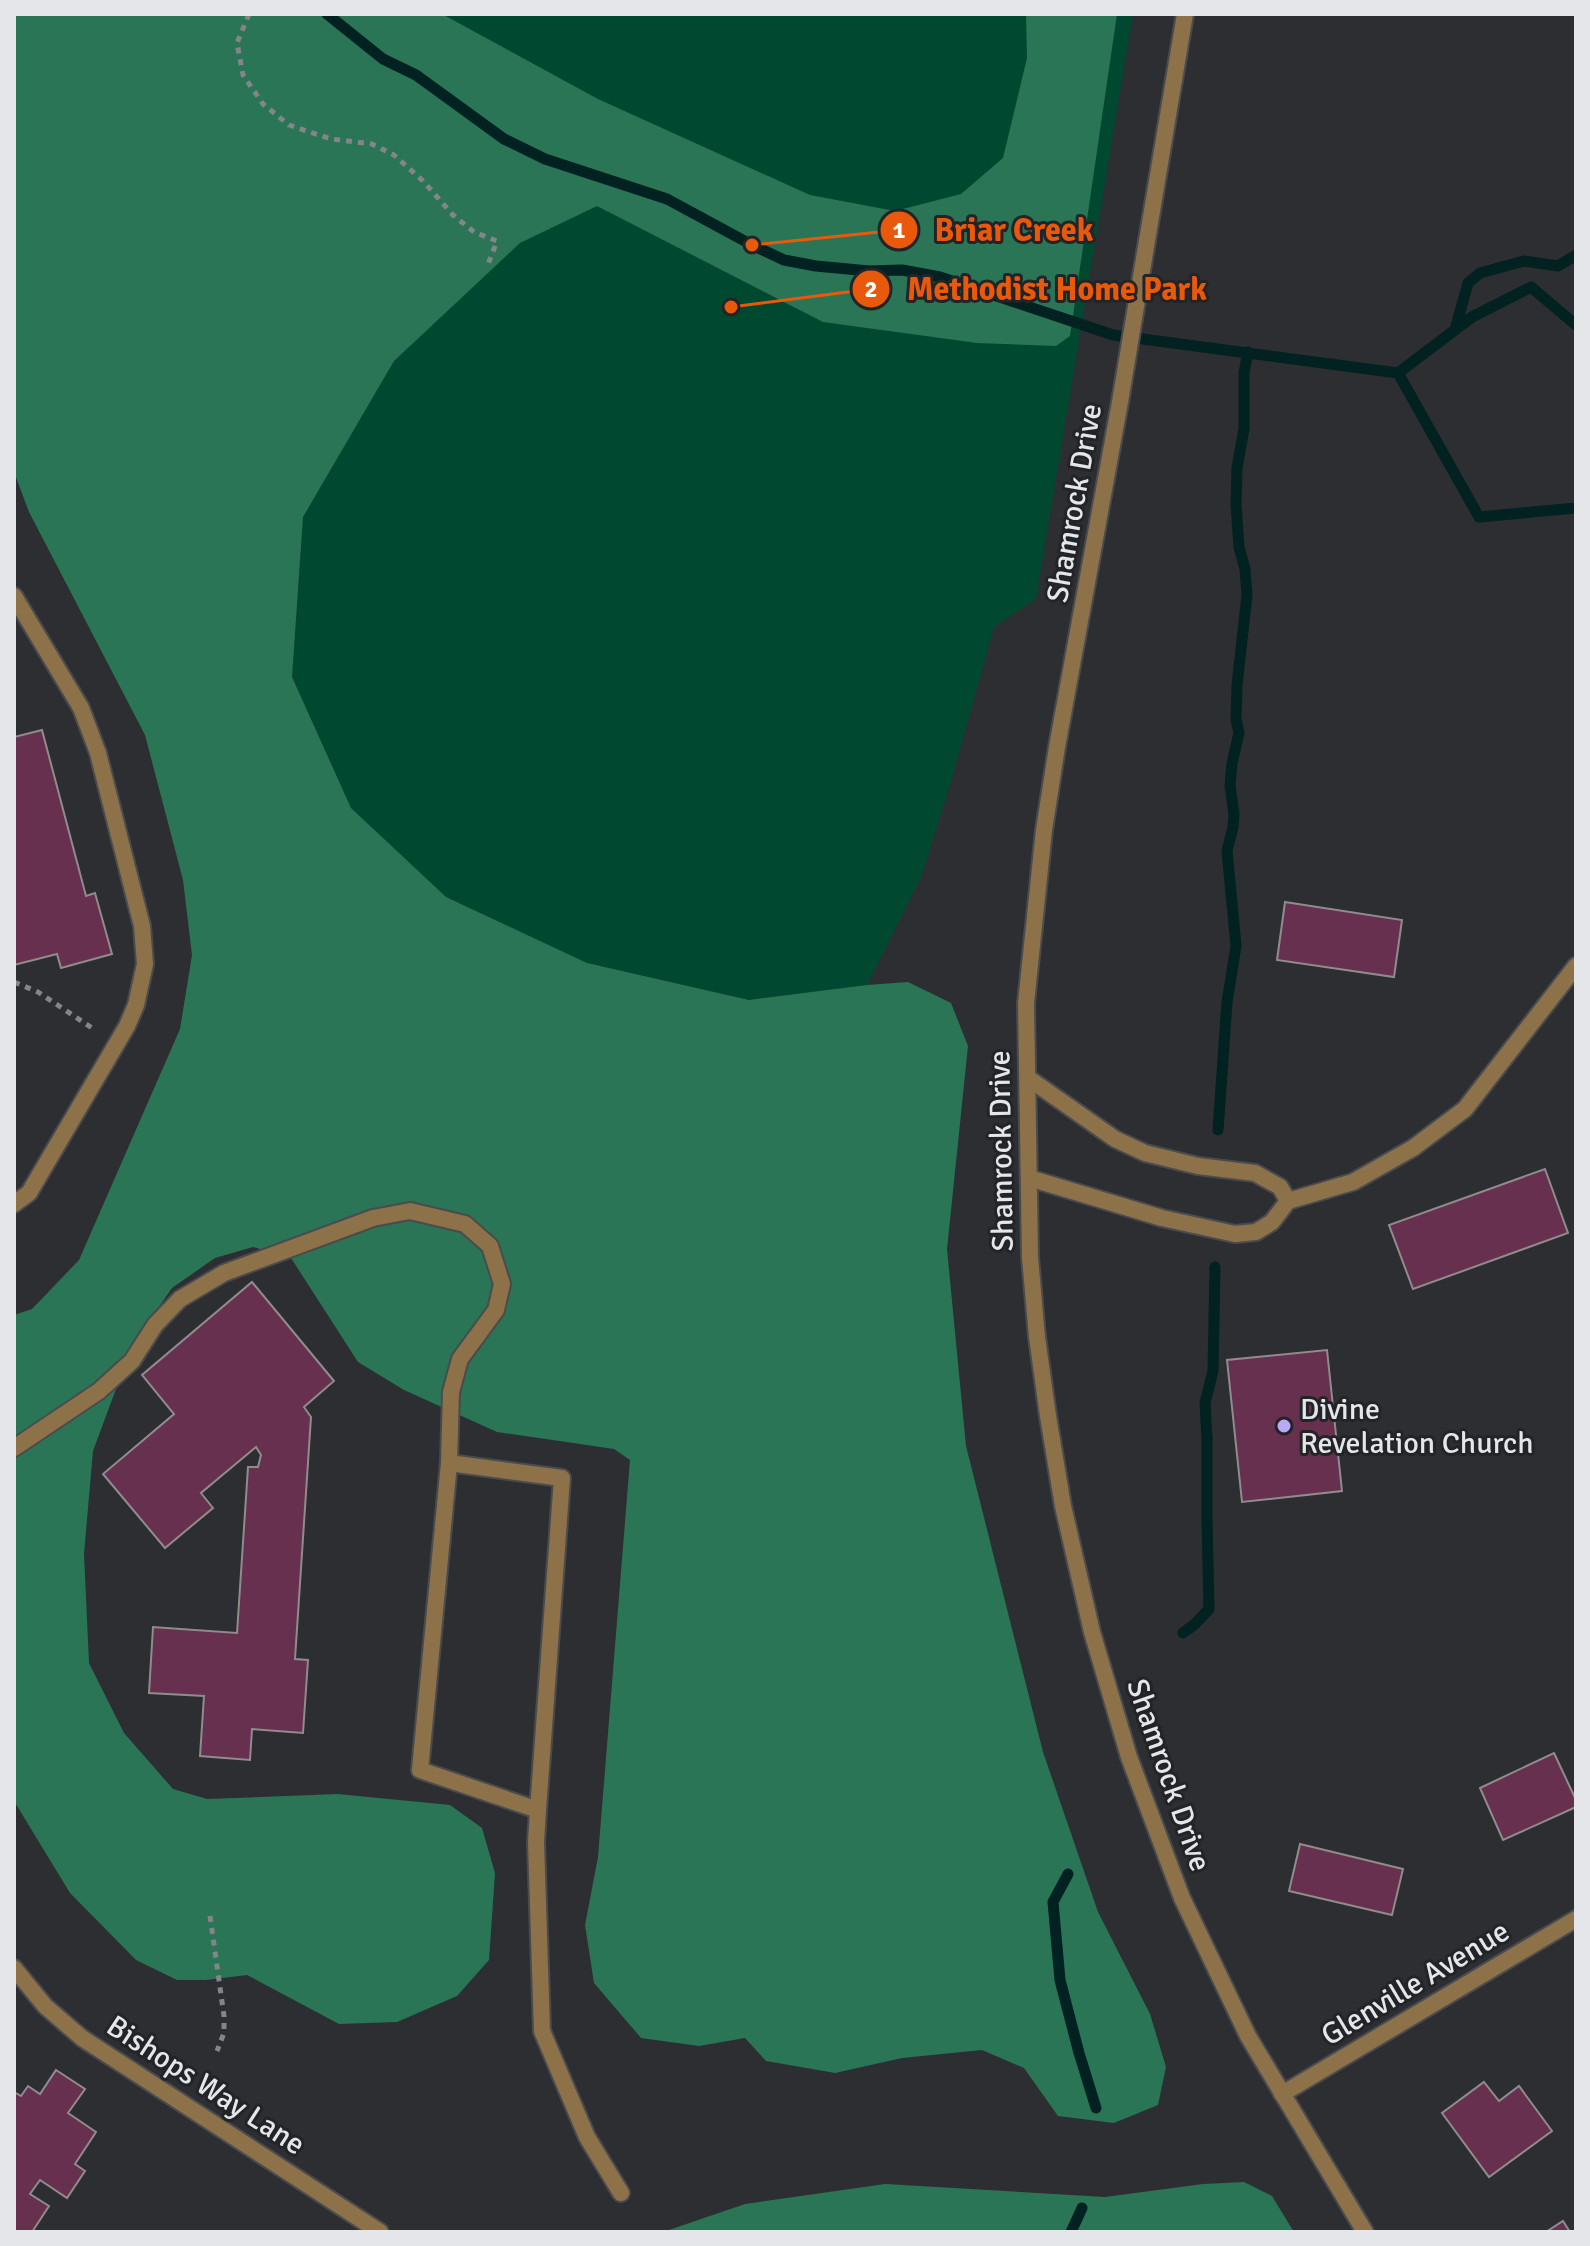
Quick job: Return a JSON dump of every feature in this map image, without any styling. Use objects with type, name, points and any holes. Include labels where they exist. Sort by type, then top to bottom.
[{"type":"street","name":"Shamrock Drive","points":[[1185,14],[1044,830],[1026,1003],[1030,1257],[1037,1337],[1063,1506],[1092,1632],[1129,1757],[1182,1898],[1248,2036],[1365,2232]]},
{"type":"street","points":[[14,596],[81,708],[98,753],[142,926],[145,964],[136,1005],[127,1026],[29,1193],[14,1204]]},
{"type":"street","points":[[1029,1178],[1162,1218],[1235,1234],[1256,1232],[1272,1222],[1288,1201],[1353,1182],[1413,1148],[1465,1109],[1576,966]]},
{"type":"street","points":[[1028,1078],[1115,1139],[1145,1153],[1198,1166],[1255,1173],[1280,1187],[1288,1201]]},
{"type":"street","points":[[14,1448],[99,1391],[132,1361],[155,1325],[180,1299],[224,1273],[373,1218],[410,1211],[465,1224],[490,1246],[502,1284],[496,1310],[460,1359],[451,1392],[449,1463],[420,1770],[538,1810]]},
{"type":"street","points":[[449,1463],[562,1478],[536,1842],[542,2031],[587,2137],[621,2193]]},
{"type":"street","name":"Glenville Avenue","points":[[1282,2094],[1576,1919]]},
{"type":"street","name":"Bishops Way Lane","points":[[14,1968],[45,2006],[82,2038],[380,2232]]},
{"type":"path","points":[[249,14],[237,43],[243,75],[263,104],[289,125],[331,139],[372,144],[394,155],[423,181],[453,215],[474,232],[497,241],[487,267]]},
{"type":"path","points":[[14,982],[38,992],[67,1012]]},
{"type":"path","points":[[210,1916],[224,2016],[224,2033],[217,2051]]},
{"type":"green space","points":[[14,14],[442,14],[598,99],[810,195],[895,211],[961,194],[1003,158],[1027,58],[1026,14],[1117,14],[1070,336],[1056,346],[977,343],[823,322],[597,206],[520,243],[394,361],[303,517],[292,677],[351,808],[446,897],[587,963],[749,1000],[908,982],[951,1003],[968,1046],[947,1249],[966,1446],[1043,1752],[1098,1912],[1150,2014],[1166,2067],[1158,2105],[1114,2123],[1058,2116],[1024,2068],[982,2050],[902,2058],[835,2073],[766,2061],[745,2038],[699,2046],[641,2038],[594,1983],[585,1925],[598,1857],[630,1460],[614,1449],[497,1432],[404,1390],[358,1362],[291,1258],[253,1247],[215,1258],[172,1288],[132,1346],[93,1451],[84,1554],[89,1663],[124,1733],[173,1789],[207,1799],[338,1794],[450,1805],[482,1828],[495,1873],[489,1960],[457,1996],[397,2022],[339,2024],[247,1975],[177,1980],[136,1960],[70,1893],[14,1801],[14,1315],[32,1309],[79,1260],[180,1029],[192,955],[183,880],[145,735],[29,512],[14,472]]},
{"type":"green space","points":[[90,14],[1133,14],[1036,599],[994,627],[922,875],[867,985],[749,1000],[587,963],[445,897],[351,808],[292,677],[303,517],[394,361],[413,342]]},
{"type":"green space","points":[[1244,2182],[1272,2196],[1294,2232],[663,2232],[745,2204],[885,2184],[1105,2197],[1203,2184]]},
{"type":"building","points":[[42,730],[86,896],[95,893],[112,954],[61,968],[57,954],[14,965],[14,737]]},
{"type":"building","points":[[1285,902],[1402,920],[1394,977],[1277,960]]},
{"type":"building","points":[[1545,1169],[1568,1233],[1413,1289],[1389,1225]]},
{"type":"building","points":[[252,1282],[334,1381],[304,1407],[311,1417],[295,1659],[308,1660],[303,1733],[252,1729],[250,1760],[200,1756],[204,1696],[149,1693],[153,1627],[237,1633],[248,1467],[258,1467],[261,1455],[256,1447],[201,1493],[213,1508],[165,1548],[103,1474],[174,1414],[142,1375]]},
{"type":"building","name":"Divine Revelation Church","points":[[1327,1350],[1342,1491],[1242,1502],[1227,1360]]},
{"type":"building","points":[[1554,1753],[1576,1800],[1576,1807],[1503,1840],[1480,1788]]},
{"type":"building","points":[[1300,1844],[1403,1869],[1392,1915],[1289,1891]]},
{"type":"building","points":[[56,2070],[85,2089],[68,2113],[96,2132],[75,2164],[85,2171],[67,2198],[40,2180],[30,2194],[49,2206],[32,2232],[14,2232],[14,2092],[21,2096],[28,2086],[40,2094]]},
{"type":"building","points":[[1484,2082],[1499,2101],[1519,2086],[1552,2131],[1489,2177],[1442,2113]]},
{"type":"building","points":[[1563,2221],[1570,2232],[1546,2232]]},
{"type":"waterway","points":[[327,14],[383,59],[416,75],[504,139],[545,159],[667,199],[784,260],[869,271],[902,270],[940,277],[1113,335],[1398,373]]},
{"type":"waterway","points":[[1455,330],[1468,283],[1480,273],[1524,261],[1558,266],[1576,255]]},
{"type":"waterway","points":[[1398,373],[1472,317],[1531,287],[1576,325]]},
{"type":"waterway","points":[[1218,1130],[1227,1002],[1236,946],[1227,851],[1233,827],[1230,786],[1239,733],[1236,719],[1237,685],[1247,595],[1236,504],[1248,352]]},
{"type":"waterway","points":[[1398,373],[1479,517],[1576,508]]},
{"type":"waterway","points":[[1183,1633],[1209,1609],[1205,1403],[1213,1371],[1215,1267]]},
{"type":"waterway","points":[[1068,1874],[1053,1902],[1060,1980],[1096,2108]]},
{"type":"waterway","points":[[1071,2232],[1082,2208]]},
{"type":"place","name":"Briar Creek","points":[[752,245]]},
{"type":"place","name":"Methodist Home Park","points":[[731,307]]},
{"type":"place","name":"Divine Revelation Church","points":[[1284,1426]]}]
